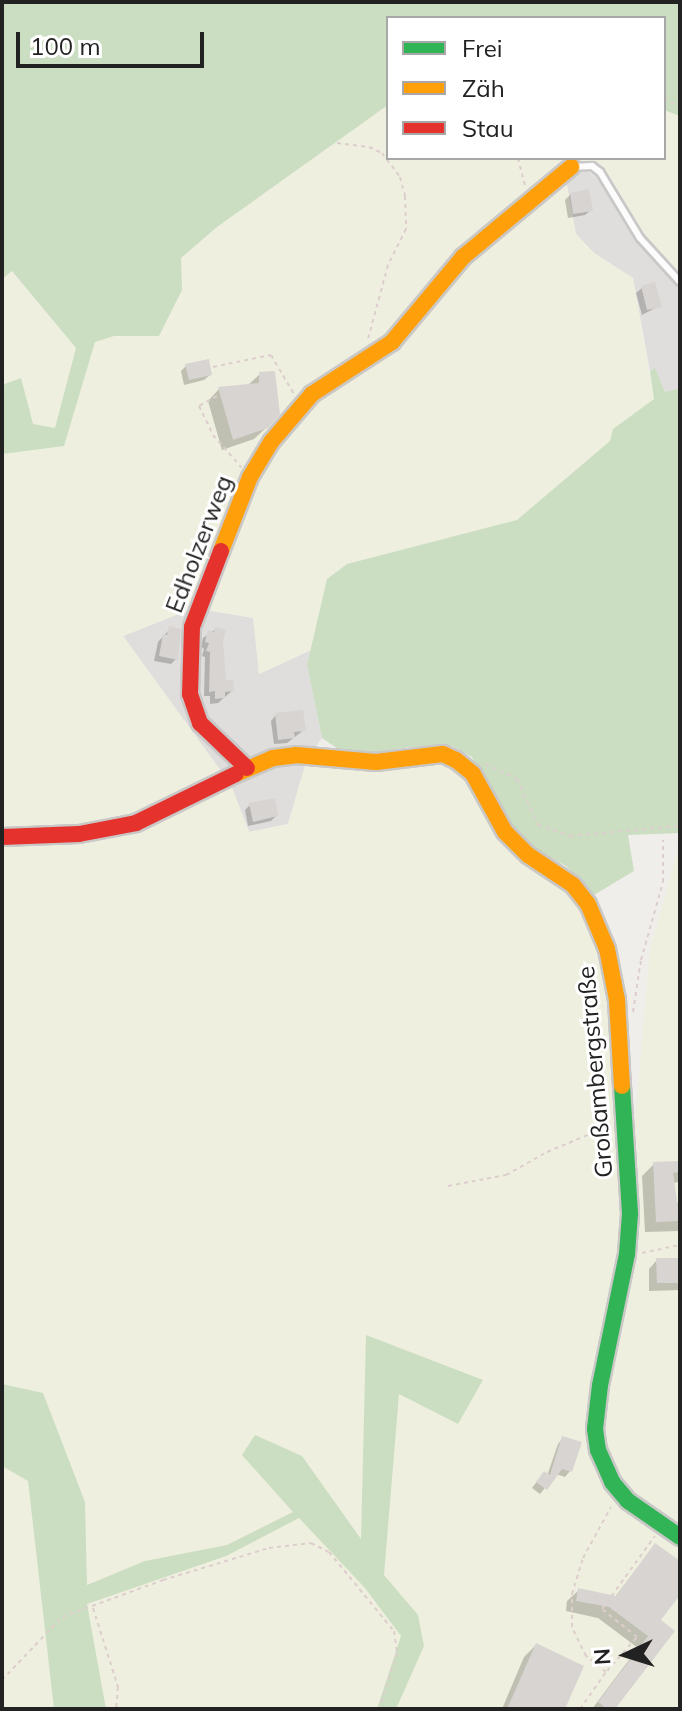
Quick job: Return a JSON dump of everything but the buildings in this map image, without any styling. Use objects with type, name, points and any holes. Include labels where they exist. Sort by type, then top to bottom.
[{"type":"street","name":"Edholzerweg","points":[[247,768],[200,723],[190,694],[188,669],[192,627],[250,477],[312,394],[392,342],[463,257],[571,167]]},
{"type":"street","points":[[2,837],[79,834],[136,823],[273,758],[307,754],[376,762],[432,755],[456,760]]},
{"type":"street","name":"Großambergstraße","points":[[456,760],[473,774],[505,832],[528,855],[573,885],[588,904],[601,931],[617,1000],[630,1214],[627,1254],[600,1385],[595,1429],[604,1469],[622,1493],[680,1537]]},
{"type":"lane","points":[[571,167],[592,166],[600,172],[640,238],[680,282]]},
{"type":"path","points":[[337,143],[369,147],[386,158]]},
{"type":"path","points":[[353,368],[365,350],[388,265],[406,229],[408,214],[400,177],[387,160]]},
{"type":"path","points":[[518,160],[528,204]]},
{"type":"path","points":[[213,367],[271,355],[301,405]]},
{"type":"path","points":[[217,396],[199,406],[213,435],[250,477]]},
{"type":"path","points":[[456,760],[477,760],[517,779],[538,825],[570,836],[680,826]]},
{"type":"path","points":[[631,1017],[636,1004],[644,947],[663,882],[663,840]]},
{"type":"path","points":[[448,1186],[506,1175],[590,1134],[610,1130],[626,1135]]},
{"type":"path","points":[[627,1254],[680,1245]]},
{"type":"path","points":[[606,1672],[586,1656],[572,1627],[572,1594],[598,1525],[622,1493]]},
{"type":"path","points":[[580,1709],[606,1672],[637,1637],[602,1609],[663,1525]]},
{"type":"path","points":[[2,1680],[62,1617],[163,1580],[269,1548],[311,1543],[329,1552],[394,1631],[397,1653],[379,1709]]},
{"type":"path","points":[[93,1607],[118,1687],[116,1709]]},
{"type":"shaded area","points":[[573,170],[587,171],[606,183],[645,252],[680,284],[680,388],[665,392],[655,369],[650,371],[633,278],[594,253],[576,234],[565,175]]},
{"type":"shaded area","points":[[194,608],[254,618],[259,674],[311,650],[307,665],[322,738],[307,759],[288,824],[249,832],[231,785],[123,636]]},
{"type":"green space","points":[[2,2],[680,2],[680,116],[666,111],[666,16],[386,16],[386,106],[217,227],[181,258],[182,290],[159,336],[114,336],[95,342],[64,446],[2,454],[2,385],[21,378],[33,424],[55,428],[76,348],[12,271],[2,279]]},
{"type":"green space","points":[[386,106],[386,160],[666,160],[666,111],[680,116],[680,276],[655,253],[609,175],[595,164],[573,163],[565,175],[576,234],[594,253],[633,278],[654,399],[613,429],[610,441],[517,520],[347,564],[327,579],[311,650],[259,674],[253,618],[194,608],[123,636],[224,775],[150,811],[110,824],[2,830],[2,454],[64,446],[94,342],[114,336],[159,336],[182,290],[181,258],[217,227]]},
{"type":"green space","points":[[11,271],[76,348],[55,429],[33,424],[21,378],[2,385],[2,279]]},
{"type":"green space","points":[[655,368],[665,392],[680,388],[680,833],[628,835],[634,871],[594,895],[566,866],[530,846],[505,816],[472,757],[452,746],[409,747],[350,757],[322,738],[307,665],[327,579],[347,564],[517,520],[610,441],[613,429],[654,399],[650,371]]},
{"type":"green space","points":[[307,759],[432,759],[452,764],[470,778],[504,842],[521,861],[571,890],[587,913],[604,957],[612,1004],[625,1185],[593,1454],[605,1489],[680,1544],[680,1709],[106,1709],[87,1614],[85,1502],[43,1393],[2,1384],[2,843],[94,838],[231,785],[249,832],[288,824]]},
{"type":"green space","points":[[680,842],[680,1531],[632,1495],[615,1476],[604,1443],[601,1415],[633,1142],[650,949]]},
{"type":"green space","points":[[366,1335],[483,1380],[458,1424],[399,1394],[384,1575],[418,1615],[424,1646],[396,1709],[377,1709],[401,1636],[365,1588],[299,1518],[226,1556],[87,1604],[106,1709],[54,1709],[28,1481],[2,1466],[2,1384],[43,1393],[85,1502],[87,1585],[145,1561],[227,1545],[293,1512],[242,1455],[255,1435],[302,1456],[361,1539]]},
{"type":"green space","points":[[2,1466],[28,1481],[54,1709],[2,1709]]},
{"type":"traffic: fast","points":[[622,1086],[630,1214],[627,1254],[600,1385],[595,1429],[598,1450],[612,1482],[628,1501],[680,1537]]},
{"type":"traffic: slow","points":[[221,551],[250,477],[271,442],[312,394],[392,342],[463,257],[571,167]]},
{"type":"traffic: slow","points":[[236,774],[273,758],[296,755],[376,762],[443,754],[456,760],[473,774],[505,832],[528,855],[573,885],[588,904],[607,949],[617,1000],[622,1086]]},
{"type":"traffic: jam","points":[[221,551],[192,627],[190,694],[200,723],[247,768]]},
{"type":"traffic: jam","points":[[2,837],[79,834],[136,823],[236,774]]}]
